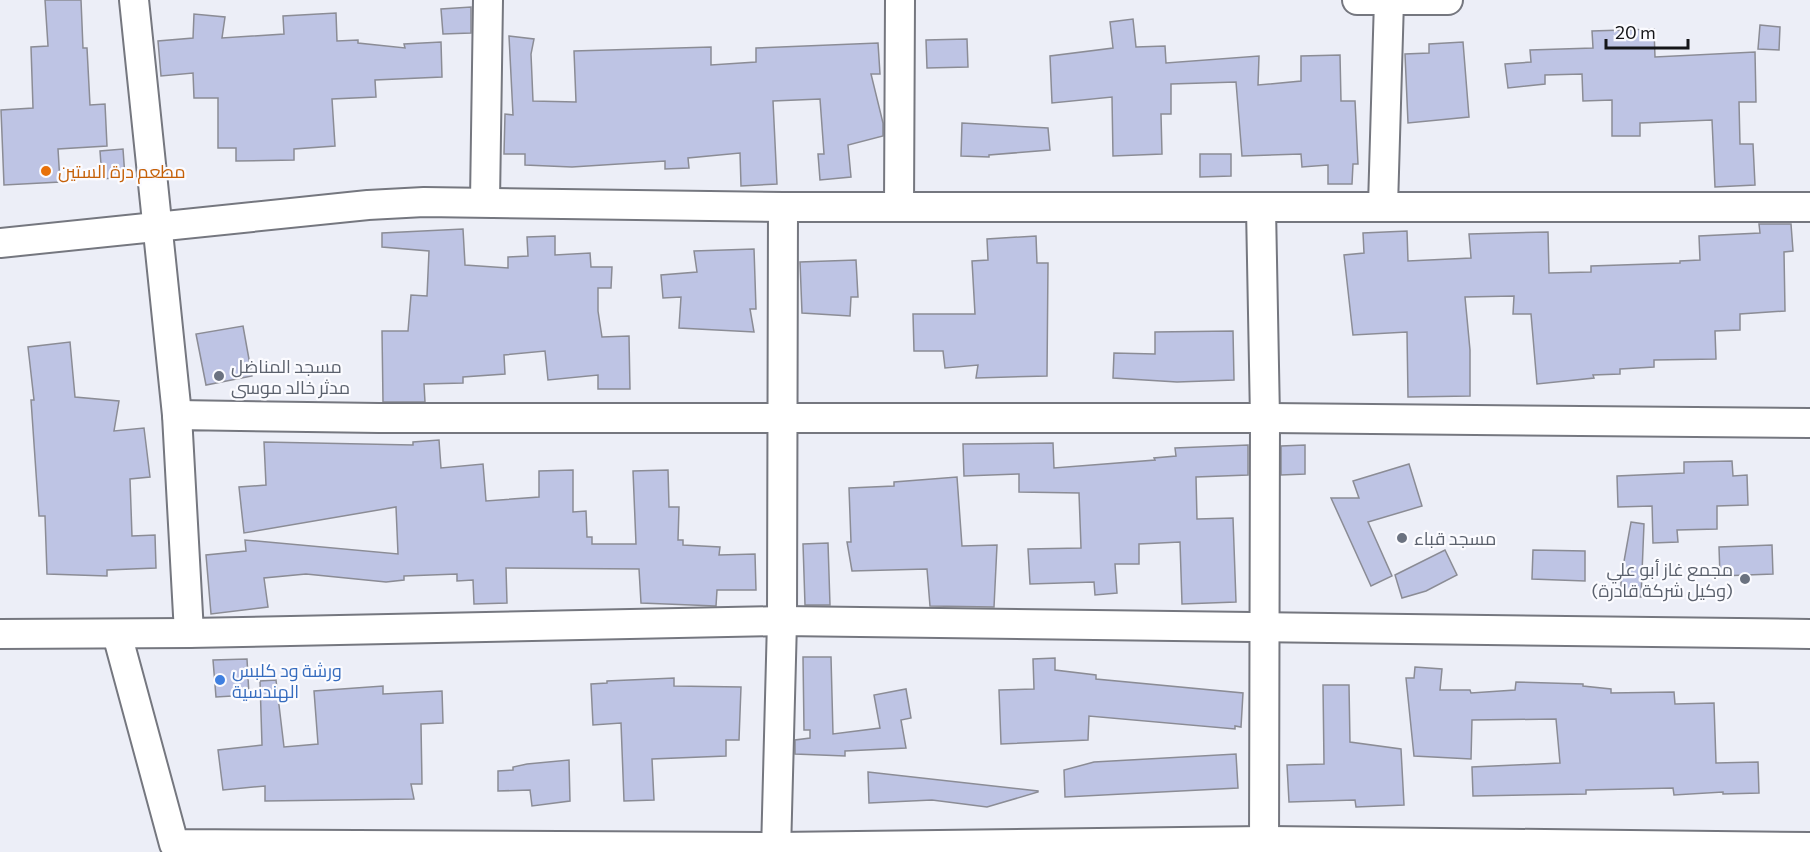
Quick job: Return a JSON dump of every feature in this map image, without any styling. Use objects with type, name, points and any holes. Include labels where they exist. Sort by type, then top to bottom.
[{"type":"street","points":[[134,0],[177,415],[189,633]]},
{"type":"street","points":[[485,201],[488,0]]},
{"type":"street","points":[[899,207],[900,0]]},
{"type":"street","points":[[1357,0],[1448,0]]},
{"type":"street","points":[[1383,206],[1389,0]]},
{"type":"street","points":[[0,243],[368,205],[485,201],[783,207],[1810,207]]},
{"type":"street","points":[[776,849],[782,621],[783,207]]},
{"type":"street","points":[[1261,208],[1265,418],[1264,846]]},
{"type":"street","points":[[177,415],[783,420],[1265,418],[1810,423]]},
{"type":"street","points":[[0,633],[189,633],[782,621],[1810,634]]},
{"type":"street","points":[[117,634],[174,844],[776,849],[1264,846],[1810,847]]},
{"type":"building","points":[[45,0],[81,0],[83,48],[87,48],[90,105],[105,104],[107,146],[58,149],[60,182],[4,185],[1,110],[33,108],[31,47],[48,46]]},
{"type":"building","points":[[471,7],[471,33],[443,34],[441,9]]},
{"type":"building","points":[[336,13],[337,41],[358,40],[358,43],[405,48],[404,44],[441,42],[442,77],[375,80],[376,97],[332,99],[335,146],[294,149],[294,160],[236,161],[236,148],[218,148],[218,98],[194,98],[193,73],[161,76],[158,41],[193,38],[194,14],[225,17],[222,38],[284,34],[283,16]]},
{"type":"building","points":[[1133,19],[1136,47],[1165,46],[1166,63],[1259,56],[1258,85],[1301,81],[1301,56],[1340,55],[1341,101],[1355,101],[1358,164],[1353,164],[1352,184],[1328,184],[1328,165],[1302,167],[1301,154],[1242,156],[1236,82],[1171,84],[1171,114],[1161,114],[1162,154],[1113,156],[1112,97],[1052,103],[1050,56],[1113,48],[1110,22]]},
{"type":"building","points":[[1760,25],[1780,27],[1779,50],[1758,49]]},
{"type":"building","points":[[1654,29],[1655,57],[1755,52],[1756,102],[1739,102],[1740,144],[1753,144],[1755,185],[1715,187],[1712,120],[1640,123],[1640,136],[1612,136],[1612,100],[1583,101],[1582,74],[1545,75],[1545,84],[1508,88],[1505,64],[1531,62],[1530,50],[1593,48],[1592,31]]},
{"type":"building","points":[[509,36],[534,39],[531,54],[533,101],[576,102],[574,51],[711,47],[711,65],[756,62],[756,48],[878,43],[880,74],[871,74],[883,123],[883,136],[848,145],[851,177],[820,180],[818,154],[824,154],[820,99],[773,101],[777,184],[741,186],[740,153],[688,158],[689,168],[665,169],[665,161],[572,167],[525,165],[525,154],[504,154],[505,114],[513,115]]},
{"type":"building","points":[[967,39],[968,67],[927,68],[926,40]]},
{"type":"building","points":[[1463,42],[1469,117],[1408,123],[1405,54],[1429,53],[1429,44]]},
{"type":"building","points":[[962,123],[1048,128],[1050,150],[989,155],[989,157],[961,156]]},
{"type":"building","points":[[123,149],[125,177],[102,179],[100,151]]},
{"type":"building","points":[[1200,154],[1231,154],[1231,176],[1200,177]]},
{"type":"building","points":[[1759,224],[1791,224],[1793,251],[1784,252],[1785,311],[1740,314],[1740,330],[1715,331],[1716,359],[1654,360],[1654,367],[1620,369],[1620,374],[1593,375],[1594,378],[1537,384],[1531,314],[1513,314],[1514,296],[1465,297],[1470,350],[1470,396],[1408,397],[1407,332],[1353,335],[1344,255],[1364,253],[1363,233],[1407,231],[1408,261],[1471,258],[1469,234],[1548,232],[1549,273],[1591,272],[1591,266],[1680,263],[1680,261],[1700,260],[1699,236],[1760,233]]},
{"type":"building","points":[[463,229],[465,265],[508,268],[508,257],[528,256],[527,237],[555,236],[555,255],[590,253],[591,267],[612,267],[611,288],[598,288],[598,311],[602,337],[629,336],[630,389],[598,389],[598,375],[548,380],[545,351],[504,355],[505,374],[463,377],[463,383],[424,384],[425,402],[383,402],[382,331],[408,331],[411,295],[427,296],[429,251],[382,247],[382,233]]},
{"type":"building","points":[[1036,236],[1037,263],[1048,263],[1047,376],[976,378],[978,365],[945,368],[943,351],[914,351],[913,314],[975,314],[972,261],[988,260],[987,239]]},
{"type":"building","points":[[754,249],[756,309],[750,309],[754,332],[679,328],[681,297],[663,298],[661,275],[697,272],[694,251]]},
{"type":"building","points":[[856,260],[858,297],[851,297],[850,316],[802,313],[800,262]]},
{"type":"building","points":[[243,326],[252,376],[206,385],[196,334]]},
{"type":"building","points":[[1233,331],[1234,380],[1177,382],[1113,378],[1114,353],[1155,354],[1155,332]]},
{"type":"building","points":[[70,342],[75,397],[119,401],[114,431],[144,428],[150,477],[130,479],[132,536],[155,535],[156,568],[107,570],[107,576],[47,574],[45,516],[39,516],[31,400],[34,400],[28,347]]},
{"type":"building","points":[[439,440],[441,468],[483,464],[486,501],[539,497],[539,471],[573,470],[573,512],[586,511],[587,537],[592,537],[592,544],[636,544],[633,471],[668,470],[669,507],[679,507],[678,540],[683,540],[683,545],[720,547],[719,555],[755,554],[756,590],[717,590],[716,606],[641,603],[639,569],[506,568],[507,603],[474,604],[473,580],[457,581],[457,574],[404,576],[404,580],[386,582],[306,574],[264,578],[268,607],[211,614],[206,555],[246,551],[245,540],[398,554],[396,507],[244,533],[239,487],[266,485],[264,442],[413,445],[413,442]]},
{"type":"building","points":[[1053,443],[1054,468],[1155,460],[1154,458],[1176,456],[1175,448],[1248,445],[1248,475],[1196,477],[1197,519],[1233,518],[1236,602],[1182,604],[1180,542],[1139,544],[1139,564],[1115,564],[1117,593],[1095,595],[1094,582],[1030,584],[1028,549],[1081,548],[1079,493],[1019,492],[1019,474],[964,476],[963,444]]},
{"type":"building","points":[[1305,445],[1305,474],[1281,475],[1281,446]]},
{"type":"building","points":[[1732,461],[1733,476],[1747,475],[1748,505],[1717,506],[1717,529],[1677,530],[1678,542],[1653,543],[1652,506],[1618,507],[1617,476],[1684,473],[1684,462]]},
{"type":"building","points":[[1409,464],[1422,506],[1368,522],[1392,576],[1371,586],[1331,498],[1359,498],[1353,481]]},
{"type":"building","points":[[957,477],[962,546],[997,545],[994,607],[930,606],[927,569],[852,571],[847,542],[851,542],[849,488],[894,486],[894,482]]},
{"type":"building","points":[[1631,522],[1644,524],[1641,597],[1621,596],[1621,578]]},
{"type":"building","points":[[828,543],[830,605],[805,605],[803,544]]},
{"type":"building","points":[[1772,545],[1773,574],[1720,576],[1719,547]]},
{"type":"building","points":[[1445,550],[1457,575],[1426,591],[1402,598],[1395,575]]},
{"type":"building","points":[[1533,550],[1585,551],[1585,581],[1532,579]]},
{"type":"building","points":[[803,657],[831,657],[833,734],[880,728],[874,695],[906,689],[911,718],[901,720],[906,748],[845,751],[845,756],[795,754],[795,740],[810,738],[810,730],[804,730]]},
{"type":"building","points":[[1055,658],[1055,670],[1096,675],[1096,679],[1243,693],[1241,727],[1235,726],[1235,729],[1089,716],[1088,740],[1001,744],[999,690],[1034,689],[1033,659]]},
{"type":"building","points":[[247,659],[249,695],[216,697],[213,660]]},
{"type":"building","points":[[1415,667],[1442,669],[1440,690],[1470,690],[1471,693],[1515,690],[1516,682],[1583,684],[1583,686],[1611,689],[1611,693],[1674,692],[1675,704],[1714,703],[1716,763],[1758,762],[1759,793],[1723,794],[1723,792],[1674,795],[1673,788],[1586,790],[1586,794],[1473,796],[1472,767],[1560,763],[1556,719],[1472,720],[1471,759],[1414,756],[1406,678],[1414,678]]},
{"type":"building","points":[[674,678],[674,686],[741,687],[739,740],[726,740],[726,756],[652,759],[654,800],[624,801],[621,723],[593,725],[591,684],[607,683],[607,681]]},
{"type":"building","points":[[276,680],[284,747],[318,744],[314,691],[383,686],[383,694],[442,691],[443,723],[421,724],[422,784],[411,784],[414,799],[265,801],[265,786],[223,790],[218,750],[262,745],[260,681]]},
{"type":"building","points":[[1323,685],[1349,685],[1350,742],[1401,749],[1404,805],[1356,807],[1355,800],[1289,802],[1287,765],[1324,764]]},
{"type":"building","points":[[1236,754],[1238,788],[1065,797],[1064,770],[1094,762]]},
{"type":"building","points":[[569,760],[570,801],[532,806],[530,790],[498,791],[498,771],[513,770],[513,767],[527,764]]},
{"type":"building","points":[[868,772],[1038,792],[987,807],[932,800],[869,803]]},
{"type":"place","name":"مطعم درة الستين","points":[[46,171]]},
{"type":"place","name":"مسجد المناضل مدثر خالد موسى","points":[[219,376]]},
{"type":"place","name":"مسجد قباء","points":[[1402,538]]},
{"type":"place","name":"مجمع غاز أبو علي (وكيل شركة قادرة)","points":[[1745,579]]},
{"type":"place","name":"ورشة ود كلبس الهندسية","points":[[220,680]]}]
